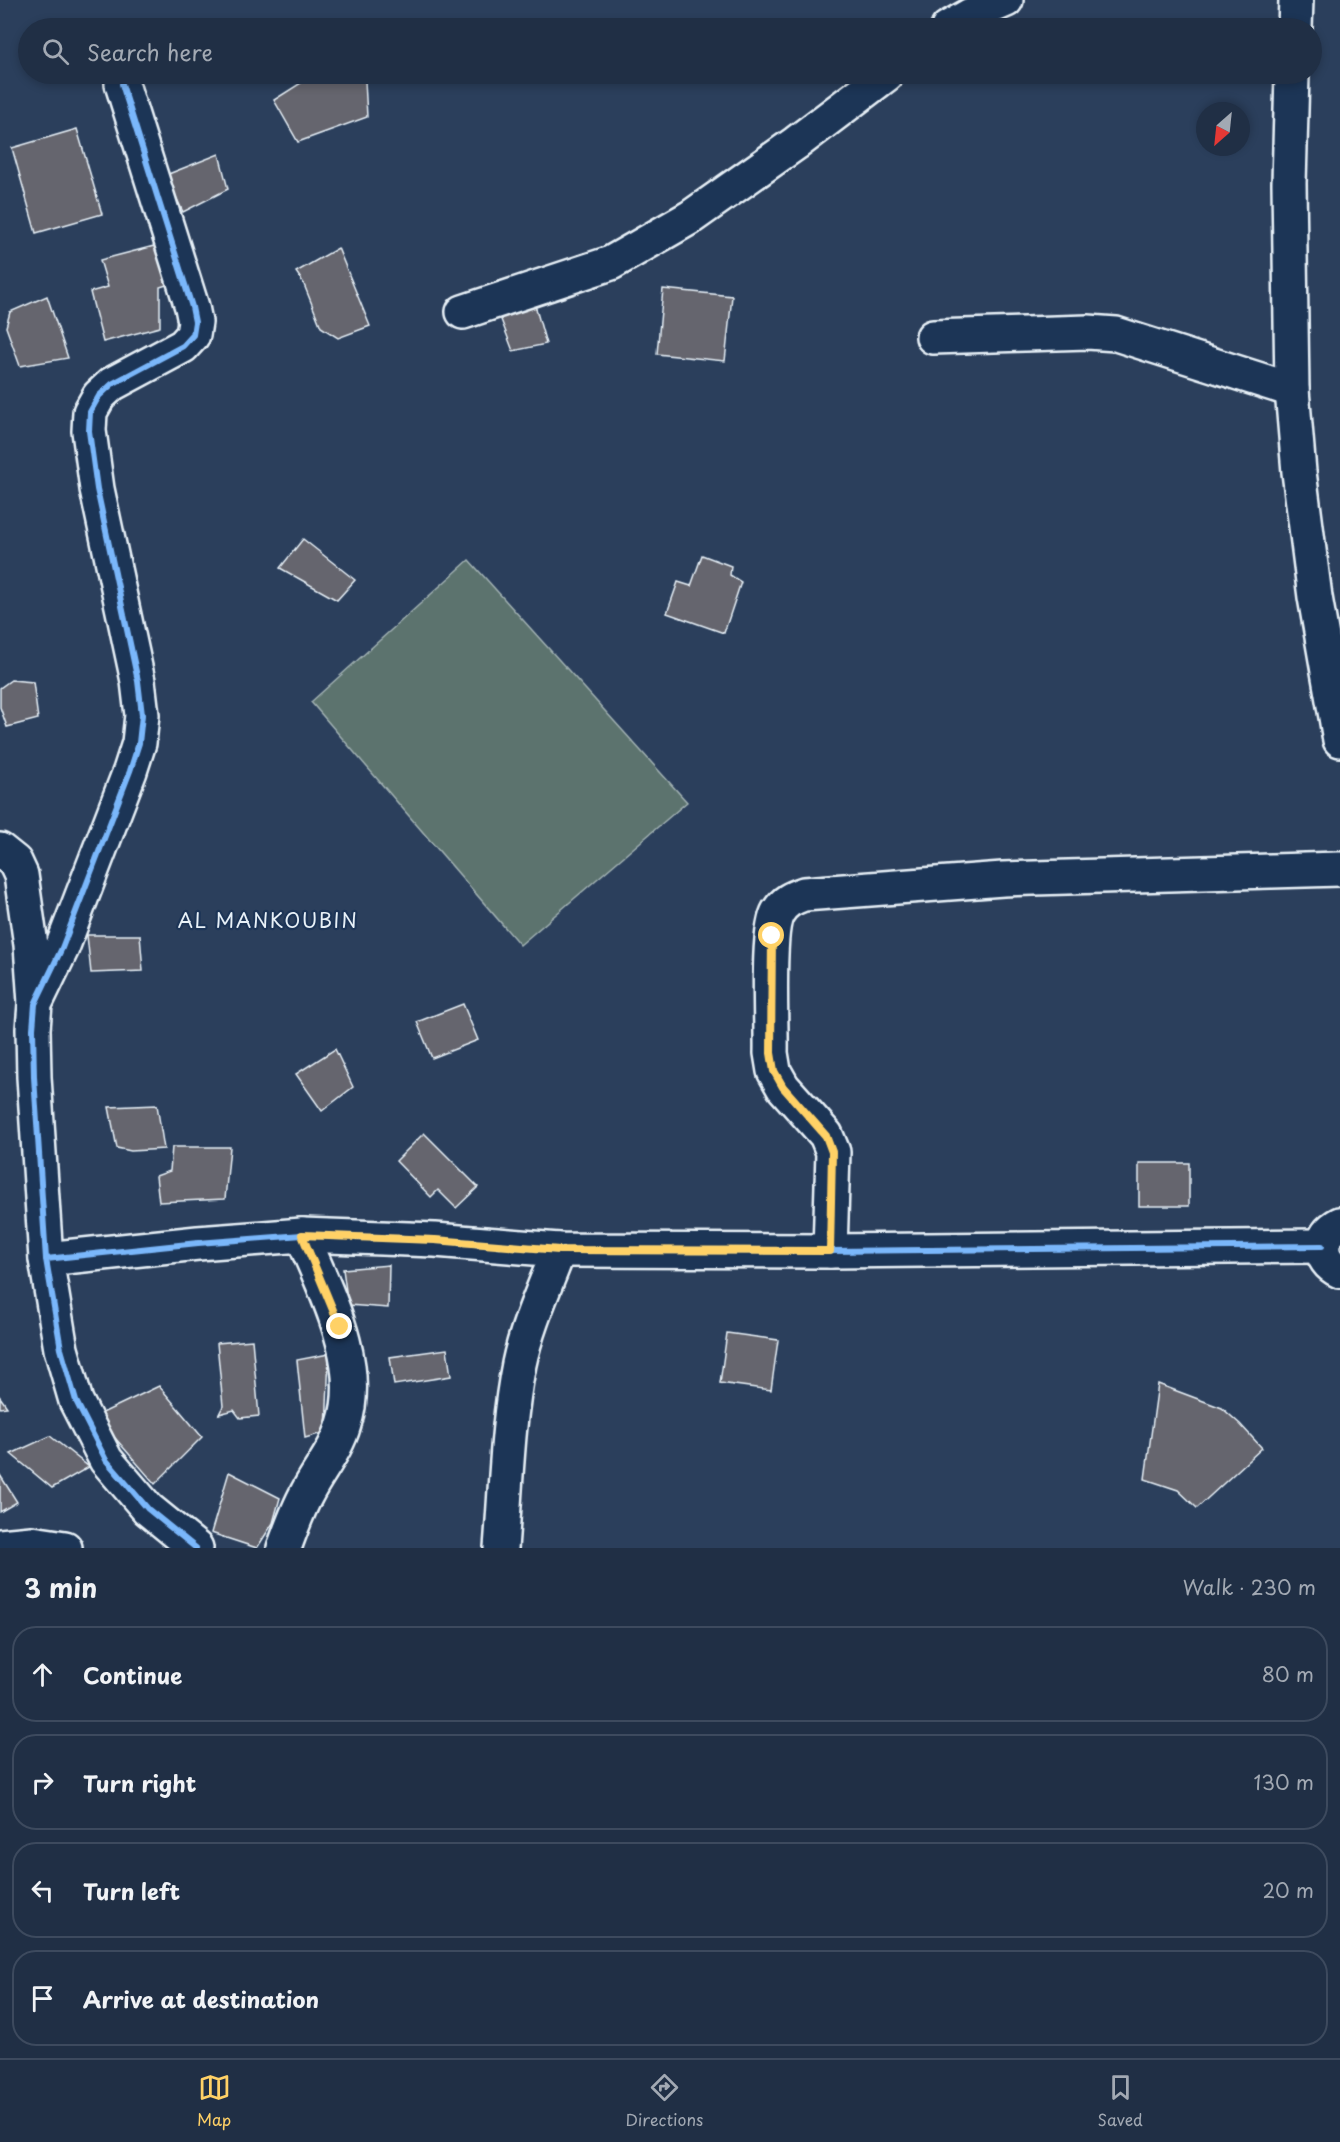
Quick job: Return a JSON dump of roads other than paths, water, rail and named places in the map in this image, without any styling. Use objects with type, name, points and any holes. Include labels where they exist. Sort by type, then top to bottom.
[{"type":"street","points":[[966,18],[1006,0]]},
{"type":"street","points":[[1295,18],[1296,0]]},
{"type":"street","points":[[36,1004],[62,948],[130,771],[139,743],[142,715],[138,681],[96,489],[89,430],[90,412],[99,396],[112,384],[183,346],[193,334],[195,322],[122,84]]},
{"type":"street","points":[[463,312],[610,263],[691,217],[796,143],[874,84]]},
{"type":"street","points":[[1292,84],[1289,183],[1292,390],[1299,472],[1328,593],[1340,740]]},
{"type":"street","points":[[933,337],[1088,332],[1116,334],[1292,390]]},
{"type":"street","points":[[0,850],[15,862],[21,875],[31,945],[36,1004],[33,1029],[34,1077],[46,1259],[61,1349],[76,1401],[106,1460],[148,1509],[196,1548]]},
{"type":"street","points":[[830,1251],[832,1152],[826,1136],[783,1087],[774,1071],[771,1053],[772,936],[777,914],[787,900],[804,894],[1003,879],[1340,869]]},
{"type":"street","points":[[46,1259],[198,1242],[302,1235],[435,1240],[559,1250],[830,1251],[1334,1247]]},
{"type":"street","points":[[284,1548],[294,1518],[334,1449],[344,1425],[350,1400],[340,1327],[302,1235]]},
{"type":"street","points":[[501,1548],[511,1424],[519,1363],[559,1250]]},
{"type":"street","points":[[0,1546],[32,1543],[65,1548]]},
{"type":"district","name":"AL MANKOUBIN","points":[[268,920]]}]
